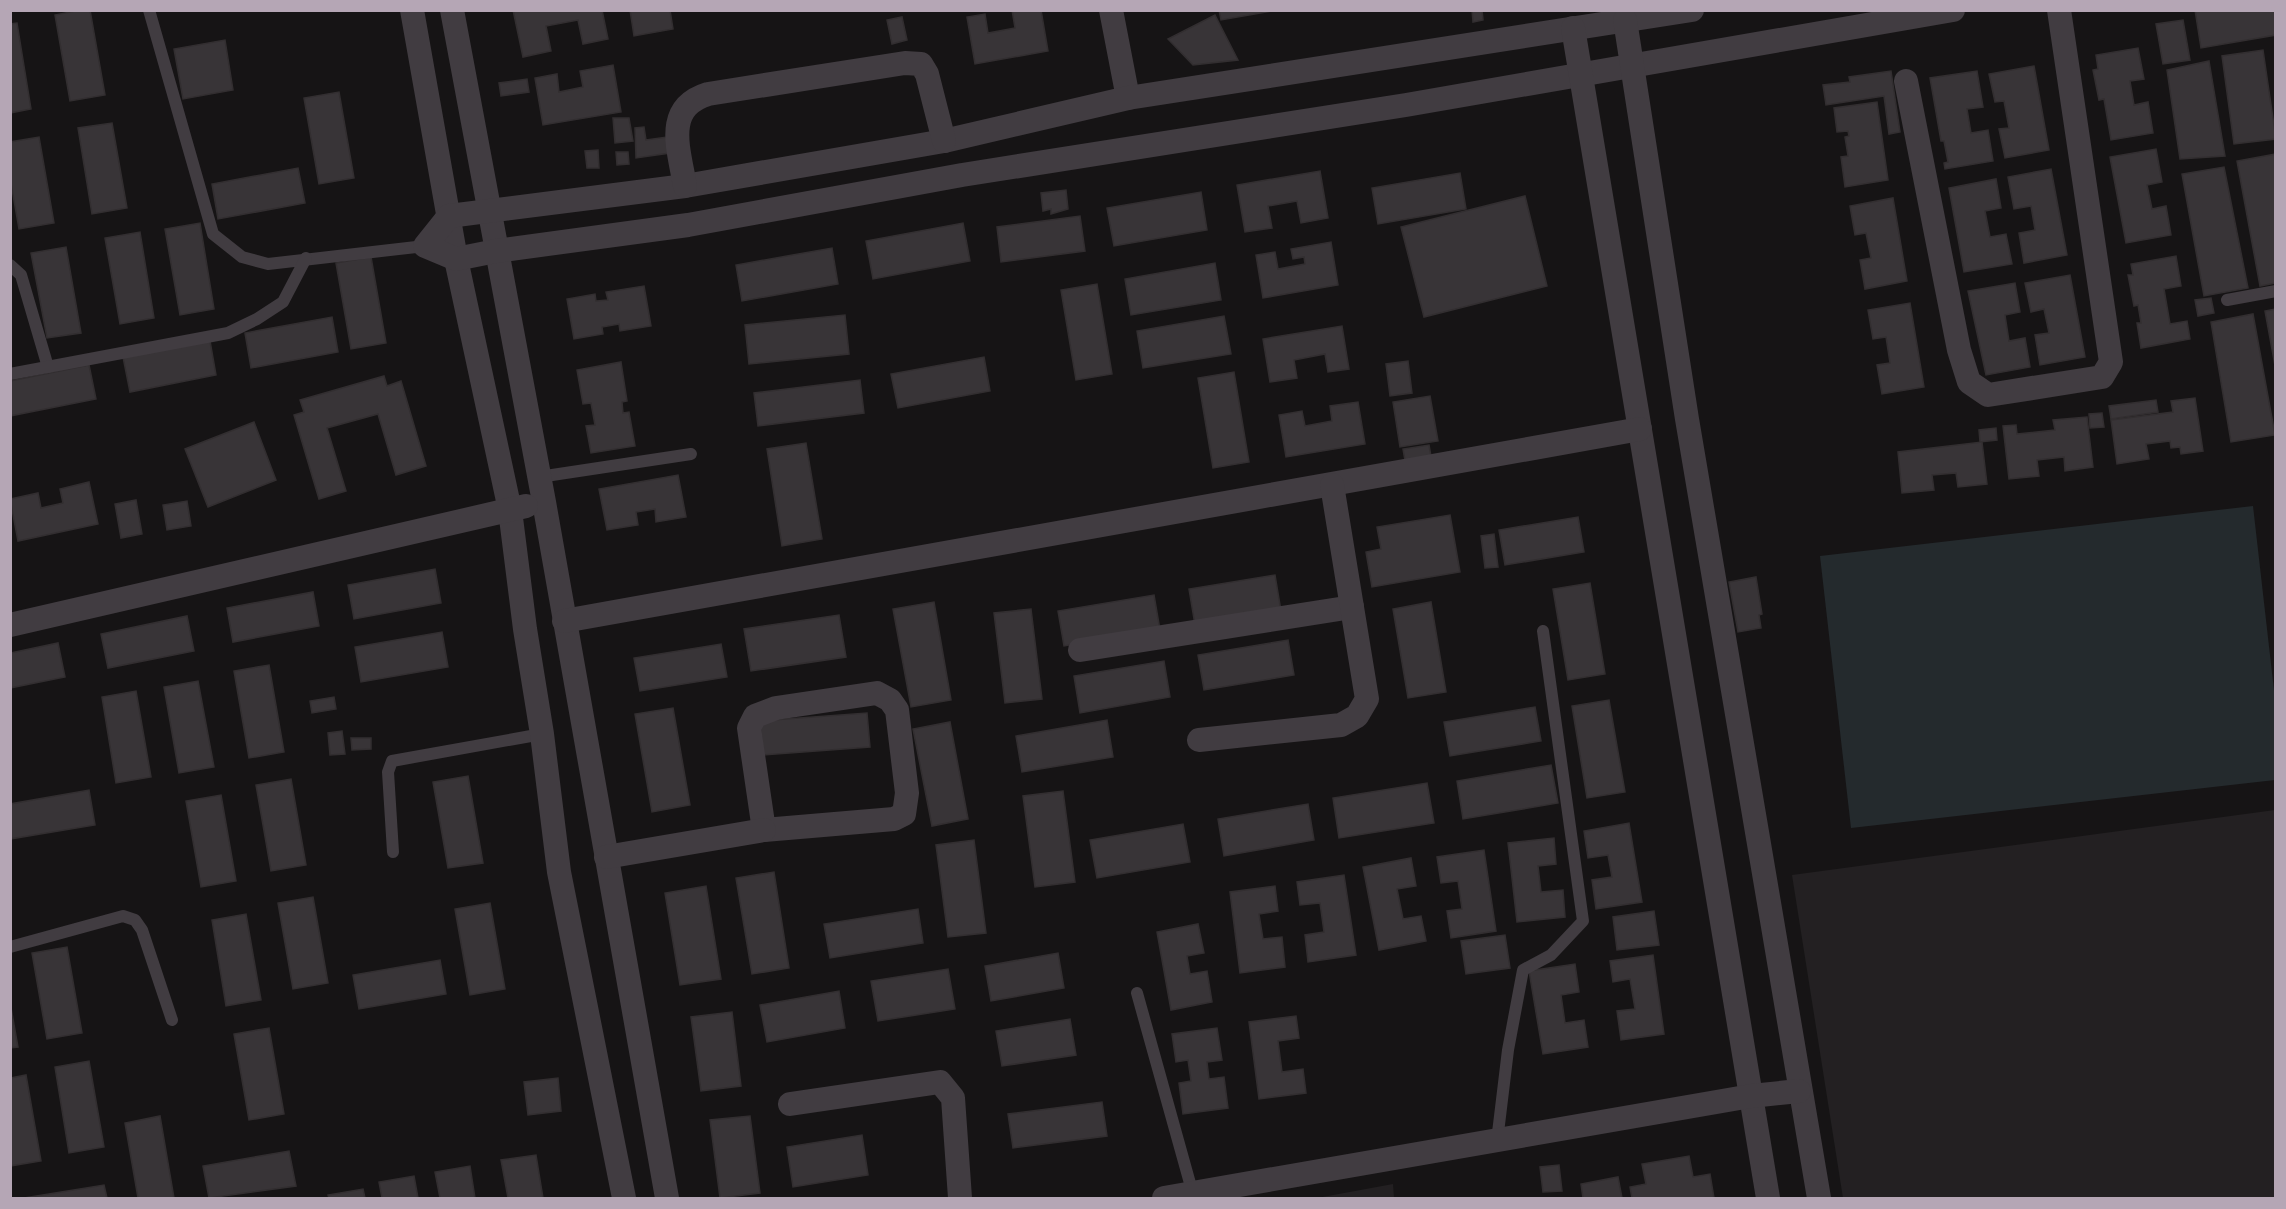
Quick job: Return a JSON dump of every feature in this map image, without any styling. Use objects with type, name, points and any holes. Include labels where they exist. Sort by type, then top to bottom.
[{"type":"street","points":[[412,10],[456,259],[510,510],[559,872],[624,1198]]},
{"type":"street","points":[[452,10],[544,502],[667,1198]]},
{"type":"street","points":[[1111,10],[1128,98]]},
{"type":"street","points":[[1692,10],[1128,98],[944,141],[685,186],[449,216],[425,246],[456,259],[496,251],[688,225],[962,175],[1583,76],[1953,10]]},
{"type":"street","points":[[1906,81],[1959,350],[1970,382],[1988,395],[2102,377],[2111,362],[2059,10]]},
{"type":"street","points":[[1624,20],[1798,1091],[1819,1198]]},
{"type":"street","points":[[1574,28],[1768,1198]]},
{"type":"street","points":[[685,186],[678,141],[680,112],[692,99],[708,94],[905,63],[921,64],[927,74],[944,141]]},
{"type":"street","points":[[564,621],[1640,429]]},
{"type":"street","points":[[1199,740],[1341,725],[1357,716],[1367,699],[1332,485]]},
{"type":"street","points":[[10,625],[544,502]]},
{"type":"street","points":[[1080,650],[1352,607]]},
{"type":"street","points":[[606,857],[764,830],[894,819],[904,814],[905,781],[897,711],[890,700],[877,693],[776,708],[755,716],[749,728],[764,830]]},
{"type":"street","points":[[790,1104],[940,1082],[953,1098],[960,1198]]},
{"type":"street","points":[[1164,1198],[1751,1096],[1798,1091]]},
{"type":"lane","points":[[149,10],[213,234],[242,257],[268,264],[425,246]]},
{"type":"lane","points":[[10,374],[228,333],[257,319],[283,302],[306,258]]},
{"type":"lane","points":[[11,264],[21,275],[48,367]]},
{"type":"lane","points":[[2227,300],[2276,291]]},
{"type":"lane","points":[[539,477],[691,454]]},
{"type":"lane","points":[[1497,1141],[1508,1050],[1523,970],[1551,955],[1583,921],[1543,631]]},
{"type":"lane","points":[[393,852],[388,772],[392,762],[542,734]]},
{"type":"lane","points":[[10,947],[123,916],[135,920],[142,930],[172,1020]]},
{"type":"lane","points":[[1137,993],[1193,1194]]},
{"type":"shaded area","points":[[2253,506],[2275,699],[2275,780],[1851,828],[1820,556]]},
{"type":"shaded area","points":[[2275,810],[2275,1198],[1843,1198],[1792,875]]},
{"type":"shaded area","points":[[1393,1184],[1394,1198],[1317,1198]]},
{"type":"building","points":[[90,10],[105,95],[70,101],[55,15]]},
{"type":"building","points":[[513,10],[602,10],[608,39],[583,44],[578,20],[546,26],[551,51],[523,57]]},
{"type":"building","points":[[630,10],[670,10],[673,29],[634,36]]},
{"type":"building","points":[[1012,10],[1041,10],[1048,51],[975,64],[967,17],[985,14],[988,33],[1015,28]]},
{"type":"building","points":[[1219,10],[1278,10],[1221,20]]},
{"type":"building","points":[[1472,10],[1482,10],[1483,20],[1473,22]]},
{"type":"building","points":[[2195,10],[2276,10],[2276,35],[2201,48]]},
{"type":"building","points":[[1215,15],[1238,60],[1193,65],[1168,39]]},
{"type":"building","points":[[902,17],[907,40],[892,44],[887,20]]},
{"type":"building","points":[[2183,20],[2190,60],[2163,64],[2156,24]]},
{"type":"building","points":[[17,23],[31,109],[10,113],[10,24]]},
{"type":"building","points":[[225,40],[233,90],[183,99],[174,49]]},
{"type":"building","points":[[2138,48],[2144,79],[2130,81],[2134,105],[2148,102],[2153,133],[2111,140],[2104,99],[2099,100],[2093,70],[2098,69],[2096,55]]},
{"type":"building","points":[[2263,50],[2276,139],[2234,144],[2222,56]]},
{"type":"building","points":[[2209,61],[2225,156],[2180,159],[2167,70]]},
{"type":"building","points":[[613,65],[621,112],[543,125],[535,78],[557,74],[559,92],[583,87],[580,71]]},
{"type":"building","points":[[2034,66],[2049,150],[2005,158],[1999,129],[2009,128],[2004,101],[1995,102],[1989,74]]},
{"type":"building","points":[[1891,71],[1900,132],[1889,134],[1884,96],[1826,105],[1823,85],[1850,82],[1849,77]]},
{"type":"building","points":[[1977,71],[1983,107],[1967,109],[1971,133],[1988,130],[1993,161],[1945,169],[1944,163],[1948,162],[1944,141],[1941,141],[1930,78]]},
{"type":"building","points":[[527,79],[529,92],[501,96],[499,83]]},
{"type":"building","points":[[339,92],[354,178],[319,184],[304,98]]},
{"type":"building","points":[[1877,102],[1888,180],[1845,187],[1841,157],[1848,156],[1845,137],[1849,136],[1848,131],[1837,132],[1834,108]]},
{"type":"building","points":[[613,118],[629,118],[633,141],[615,143]]},
{"type":"building","points":[[112,123],[127,208],[92,214],[78,128]]},
{"type":"building","points":[[644,127],[646,140],[667,137],[670,153],[636,158],[635,128]]},
{"type":"building","points":[[39,137],[54,223],[19,229],[10,178],[10,142]]},
{"type":"building","points":[[2156,149],[2162,182],[2147,185],[2152,209],[2166,206],[2171,235],[2126,243],[2110,157]]},
{"type":"building","points":[[598,150],[599,168],[587,168],[585,151]]},
{"type":"building","points":[[616,152],[628,152],[629,164],[617,165]]},
{"type":"building","points":[[2276,154],[2276,283],[2260,286],[2237,161]]},
{"type":"building","points":[[2224,167],[2248,288],[2204,296],[2182,174]]},
{"type":"building","points":[[298,168],[305,203],[218,219],[212,184]]},
{"type":"building","points":[[2051,169],[2067,255],[2024,263],[2019,233],[2035,230],[2031,206],[2014,209],[2008,177]]},
{"type":"building","points":[[1320,171],[1328,218],[1301,223],[1297,201],[1268,206],[1272,228],[1245,232],[1237,185]]},
{"type":"building","points":[[1460,173],[1466,209],[1378,224],[1372,188]]},
{"type":"building","points":[[1996,179],[2001,208],[1985,211],[1990,237],[2006,234],[2012,264],[1964,272],[1949,188]]},
{"type":"building","points":[[1066,190],[1068,209],[1051,214],[1051,209],[1043,211],[1041,193]]},
{"type":"building","points":[[1201,192],[1207,230],[1114,246],[1107,208]]},
{"type":"building","points":[[1525,196],[1547,286],[1424,317],[1401,227]]},
{"type":"building","points":[[1893,198],[1907,281],[1865,289],[1860,260],[1871,258],[1866,233],[1855,235],[1850,206]]},
{"type":"building","points":[[1080,216],[1085,251],[1001,262],[997,227]]},
{"type":"building","points":[[200,223],[214,309],[180,315],[165,229]]},
{"type":"building","points":[[963,223],[970,261],[873,279],[866,241]]},
{"type":"building","points":[[140,232],[154,318],[120,324],[105,238]]},
{"type":"building","points":[[1331,242],[1338,285],[1263,298],[1256,255],[1275,252],[1278,269],[1305,264],[1304,257],[1293,259],[1291,249]]},
{"type":"building","points":[[66,247],[81,333],[47,338],[31,253]]},
{"type":"building","points":[[832,248],[838,284],[742,301],[736,265]]},
{"type":"building","points":[[2176,256],[2181,286],[2164,289],[2170,324],[2187,321],[2190,339],[2141,348],[2137,323],[2141,323],[2138,305],[2134,306],[2128,275],[2133,275],[2131,264]]},
{"type":"building","points":[[371,257],[386,343],[351,349],[336,263]]},
{"type":"building","points":[[1215,263],[1221,300],[1131,315],[1125,279]]},
{"type":"building","points":[[2070,275],[2085,357],[2040,365],[2035,335],[2049,333],[2044,309],[2031,312],[2025,283]]},
{"type":"building","points":[[2015,283],[2020,312],[2005,315],[2009,341],[2025,338],[2030,367],[1986,375],[1968,291]]},
{"type":"building","points":[[1097,284],[1112,374],[1076,380],[1061,290]]},
{"type":"building","points":[[644,286],[651,326],[620,331],[619,324],[602,327],[603,334],[574,339],[567,299],[595,294],[596,301],[608,300],[606,292]]},
{"type":"building","points":[[2211,298],[2214,313],[2198,316],[2195,300]]},
{"type":"building","points":[[1910,303],[1924,387],[1882,394],[1877,365],[1890,363],[1886,337],[1873,339],[1868,310]]},
{"type":"building","points":[[2276,309],[2276,371],[2265,311]]},
{"type":"building","points":[[2253,314],[2275,435],[2231,442],[2211,322]]},
{"type":"building","points":[[845,315],[849,354],[749,364],[745,325]]},
{"type":"building","points":[[1224,316],[1231,354],[1143,368],[1137,331]]},
{"type":"building","points":[[332,317],[338,352],[251,368],[245,333]]},
{"type":"building","points":[[1342,326],[1349,369],[1328,372],[1325,354],[1294,360],[1297,378],[1270,382],[1263,339]]},
{"type":"building","points":[[210,341],[216,375],[130,392],[123,357]]},
{"type":"building","points":[[984,357],[990,391],[898,408],[891,374]]},
{"type":"building","points":[[1408,361],[1412,393],[1390,396],[1386,364]]},
{"type":"building","points":[[621,362],[627,401],[622,402],[623,413],[629,412],[635,446],[591,453],[586,426],[595,425],[591,403],[583,404],[577,370]]},
{"type":"building","points":[[89,365],[96,399],[10,416],[10,381]]},
{"type":"building","points":[[1234,372],[1249,462],[1213,468],[1198,378]]},
{"type":"building","points":[[384,376],[387,386],[401,381],[426,466],[396,475],[378,414],[327,428],[346,491],[319,499],[294,415],[304,412],[300,400]]},
{"type":"building","points":[[860,380],[864,413],[758,426],[754,393]]},
{"type":"building","points":[[1430,396],[1438,441],[1400,447],[1393,402]]},
{"type":"building","points":[[2195,398],[2203,451],[2181,454],[2180,447],[2171,448],[2170,441],[2146,444],[2149,459],[2117,464],[2111,420],[2173,412],[2171,401]]},
{"type":"building","points":[[2156,400],[2158,412],[2111,419],[2109,406]]},
{"type":"building","points":[[1358,402],[1365,444],[1286,457],[1279,415],[1302,411],[1305,426],[1332,421],[1330,406]]},
{"type":"building","points":[[2102,413],[2104,427],[2090,428],[2089,414]]},
{"type":"building","points":[[2087,417],[2093,467],[2065,471],[2064,457],[2037,460],[2039,476],[2009,479],[2003,426],[2016,425],[2017,434],[2055,430],[2053,420]]},
{"type":"building","points":[[254,422],[276,480],[208,507],[185,449]]},
{"type":"building","points":[[1996,428],[1997,440],[1980,442],[1979,430]]},
{"type":"building","points":[[1982,442],[1987,484],[1958,487],[1956,473],[1932,475],[1934,490],[1902,493],[1898,452]]},
{"type":"building","points":[[806,443],[822,539],[782,546],[767,449]]},
{"type":"building","points":[[1429,445],[1432,462],[1406,466],[1403,449]]},
{"type":"building","points":[[678,475],[686,517],[656,522],[655,509],[636,512],[638,525],[607,530],[599,489]]},
{"type":"building","points":[[89,482],[98,524],[18,541],[10,499],[38,493],[41,508],[63,503],[60,489]]},
{"type":"building","points":[[136,500],[142,534],[121,538],[115,504]]},
{"type":"building","points":[[187,501],[191,526],[167,530],[163,505]]},
{"type":"building","points":[[1450,515],[1460,572],[1372,587],[1366,552],[1381,549],[1377,527]]},
{"type":"building","points":[[1578,517],[1584,552],[1505,565],[1499,530]]},
{"type":"building","points":[[1494,534],[1498,567],[1485,568],[1481,536]]},
{"type":"building","points":[[435,569],[441,603],[354,619],[348,585]]},
{"type":"building","points":[[1275,575],[1281,611],[1195,625],[1189,589]]},
{"type":"building","points":[[1756,577],[1762,614],[1759,615],[1761,628],[1738,632],[1729,582]]},
{"type":"building","points":[[1590,583],[1605,674],[1568,680],[1553,589]]},
{"type":"building","points":[[313,592],[319,626],[233,642],[227,608]]},
{"type":"building","points":[[1154,595],[1160,630],[1064,646],[1058,611]]},
{"type":"building","points":[[934,602],[951,700],[911,707],[893,609]]},
{"type":"building","points":[[1431,602],[1446,692],[1408,698],[1393,609]]},
{"type":"building","points":[[1031,609],[1042,699],[1005,703],[994,613]]},
{"type":"building","points":[[839,615],[846,657],[751,671],[744,629]]},
{"type":"building","points":[[187,616],[194,651],[108,668],[101,634]]},
{"type":"building","points":[[442,632],[448,667],[361,682],[355,647]]},
{"type":"building","points":[[1288,640],[1294,675],[1204,690],[1198,655]]},
{"type":"building","points":[[58,643],[65,677],[10,688],[10,653]]},
{"type":"building","points":[[721,644],[727,677],[640,691],[634,658]]},
{"type":"building","points":[[1164,661],[1170,697],[1080,713],[1074,676]]},
{"type":"building","points":[[269,665],[284,752],[249,758],[234,671]]},
{"type":"building","points":[[198,681],[214,767],[179,773],[164,687]]},
{"type":"building","points":[[136,691],[151,777],[116,783],[102,697]]},
{"type":"building","points":[[334,697],[336,709],[312,713],[310,701]]},
{"type":"building","points":[[1609,700],[1625,792],[1587,798],[1572,706]]},
{"type":"building","points":[[1535,707],[1541,741],[1450,756],[1444,722]]},
{"type":"building","points":[[673,708],[690,805],[652,812],[635,714]]},
{"type":"building","points":[[867,713],[870,747],[763,755],[760,721]]},
{"type":"building","points":[[1107,720],[1113,757],[1022,772],[1016,736]]},
{"type":"building","points":[[950,722],[968,819],[932,826],[913,729]]},
{"type":"building","points":[[342,731],[345,754],[330,755],[328,733]]},
{"type":"building","points":[[351,738],[371,738],[371,749],[352,750]]},
{"type":"building","points":[[1551,765],[1558,803],[1463,819],[1457,781]]},
{"type":"building","points":[[468,776],[483,863],[448,868],[433,782]]},
{"type":"building","points":[[291,779],[306,865],[271,871],[256,785]]},
{"type":"building","points":[[1427,783],[1434,823],[1339,838],[1333,798]]},
{"type":"building","points":[[89,790],[95,825],[10,839],[10,804]]},
{"type":"building","points":[[1063,791],[1075,882],[1035,887],[1023,796]]},
{"type":"building","points":[[221,795],[236,881],[201,887],[186,801]]},
{"type":"building","points":[[1308,804],[1314,840],[1224,856],[1218,819]]},
{"type":"building","points":[[1629,823],[1642,902],[1596,909],[1592,880],[1612,877],[1608,855],[1588,858],[1584,831]]},
{"type":"building","points":[[1183,824],[1190,862],[1097,878],[1090,840]]},
{"type":"building","points":[[1554,838],[1556,864],[1538,866],[1541,892],[1563,890],[1565,917],[1517,922],[1508,843]]},
{"type":"building","points":[[974,840],[986,933],[948,937],[936,845]]},
{"type":"building","points":[[1484,850],[1496,931],[1451,938],[1447,911],[1462,909],[1458,881],[1441,883],[1437,857]]},
{"type":"building","points":[[1411,858],[1416,886],[1397,889],[1403,919],[1421,916],[1426,941],[1379,950],[1363,867]]},
{"type":"building","points":[[774,872],[789,968],[752,974],[736,878]]},
{"type":"building","points":[[1344,875],[1356,955],[1308,962],[1305,935],[1324,932],[1320,903],[1300,905],[1297,882]]},
{"type":"building","points":[[706,886],[721,979],[680,985],[665,893]]},
{"type":"building","points":[[1275,886],[1278,911],[1259,914],[1263,939],[1282,937],[1285,967],[1240,973],[1230,892]]},
{"type":"building","points":[[313,897],[328,983],[293,989],[278,903]]},
{"type":"building","points":[[490,903],[505,989],[470,995],[455,909]]},
{"type":"building","points":[[918,909],[923,943],[830,958],[824,924]]},
{"type":"building","points":[[1654,911],[1659,945],[1617,950],[1613,917]]},
{"type":"building","points":[[246,914],[261,1000],[226,1006],[212,920]]},
{"type":"building","points":[[1198,924],[1204,953],[1187,956],[1190,974],[1207,971],[1212,1002],[1171,1010],[1157,932]]},
{"type":"building","points":[[1505,935],[1510,968],[1466,974],[1461,941]]},
{"type":"building","points":[[67,947],[82,1033],[47,1039],[32,953]]},
{"type":"building","points":[[1058,953],[1064,988],[991,1001],[985,966]]},
{"type":"building","points":[[1653,955],[1664,1034],[1621,1040],[1617,1011],[1635,1009],[1630,979],[1613,982],[1610,961]]},
{"type":"building","points":[[440,960],[446,994],[359,1009],[353,975]]},
{"type":"building","points":[[1575,964],[1579,992],[1561,995],[1565,1023],[1584,1020],[1588,1047],[1543,1054],[1529,971]]},
{"type":"building","points":[[948,969],[955,1009],[878,1021],[871,981]]},
{"type":"building","points":[[839,991],[845,1028],[767,1042],[760,1005]]},
{"type":"building","points":[[10,1002],[18,1047],[10,1048]]},
{"type":"building","points":[[732,1012],[741,1086],[701,1091],[691,1017]]},
{"type":"building","points":[[1296,1016],[1299,1038],[1278,1041],[1282,1072],[1303,1069],[1306,1093],[1259,1099],[1249,1022]]},
{"type":"building","points":[[1070,1019],[1076,1055],[1002,1066],[996,1031]]},
{"type":"building","points":[[269,1028],[284,1114],[249,1120],[234,1034]]},
{"type":"building","points":[[1217,1028],[1222,1060],[1207,1062],[1209,1079],[1224,1077],[1228,1108],[1183,1114],[1179,1083],[1191,1081],[1188,1060],[1176,1062],[1172,1034]]},
{"type":"building","points":[[89,1061],[104,1147],[69,1153],[55,1067]]},
{"type":"building","points":[[26,1075],[41,1161],[10,1166],[10,1078]]},
{"type":"building","points":[[558,1078],[561,1111],[528,1115],[524,1082]]},
{"type":"building","points":[[1102,1102],[1107,1136],[1013,1148],[1008,1114]]},
{"type":"building","points":[[160,1116],[174,1198],[138,1198],[125,1123]]},
{"type":"building","points":[[750,1116],[760,1193],[720,1198],[710,1120]]},
{"type":"building","points":[[862,1135],[868,1175],[793,1187],[787,1147]]},
{"type":"building","points":[[289,1151],[296,1186],[209,1198],[203,1166]]},
{"type":"building","points":[[536,1155],[543,1198],[508,1198],[501,1160]]},
{"type":"building","points":[[1689,1156],[1693,1177],[1710,1174],[1714,1198],[1632,1198],[1630,1187],[1646,1184],[1642,1164]]},
{"type":"building","points":[[1559,1165],[1562,1191],[1543,1192],[1540,1167]]},
{"type":"building","points":[[470,1166],[475,1198],[440,1198],[435,1172]]},
{"type":"building","points":[[414,1176],[418,1198],[382,1198],[379,1182]]},
{"type":"building","points":[[1618,1177],[1622,1198],[1583,1198],[1581,1184]]},
{"type":"building","points":[[104,1185],[107,1198],[24,1198]]},
{"type":"building","points":[[363,1189],[365,1198],[329,1198],[328,1195]]}]
